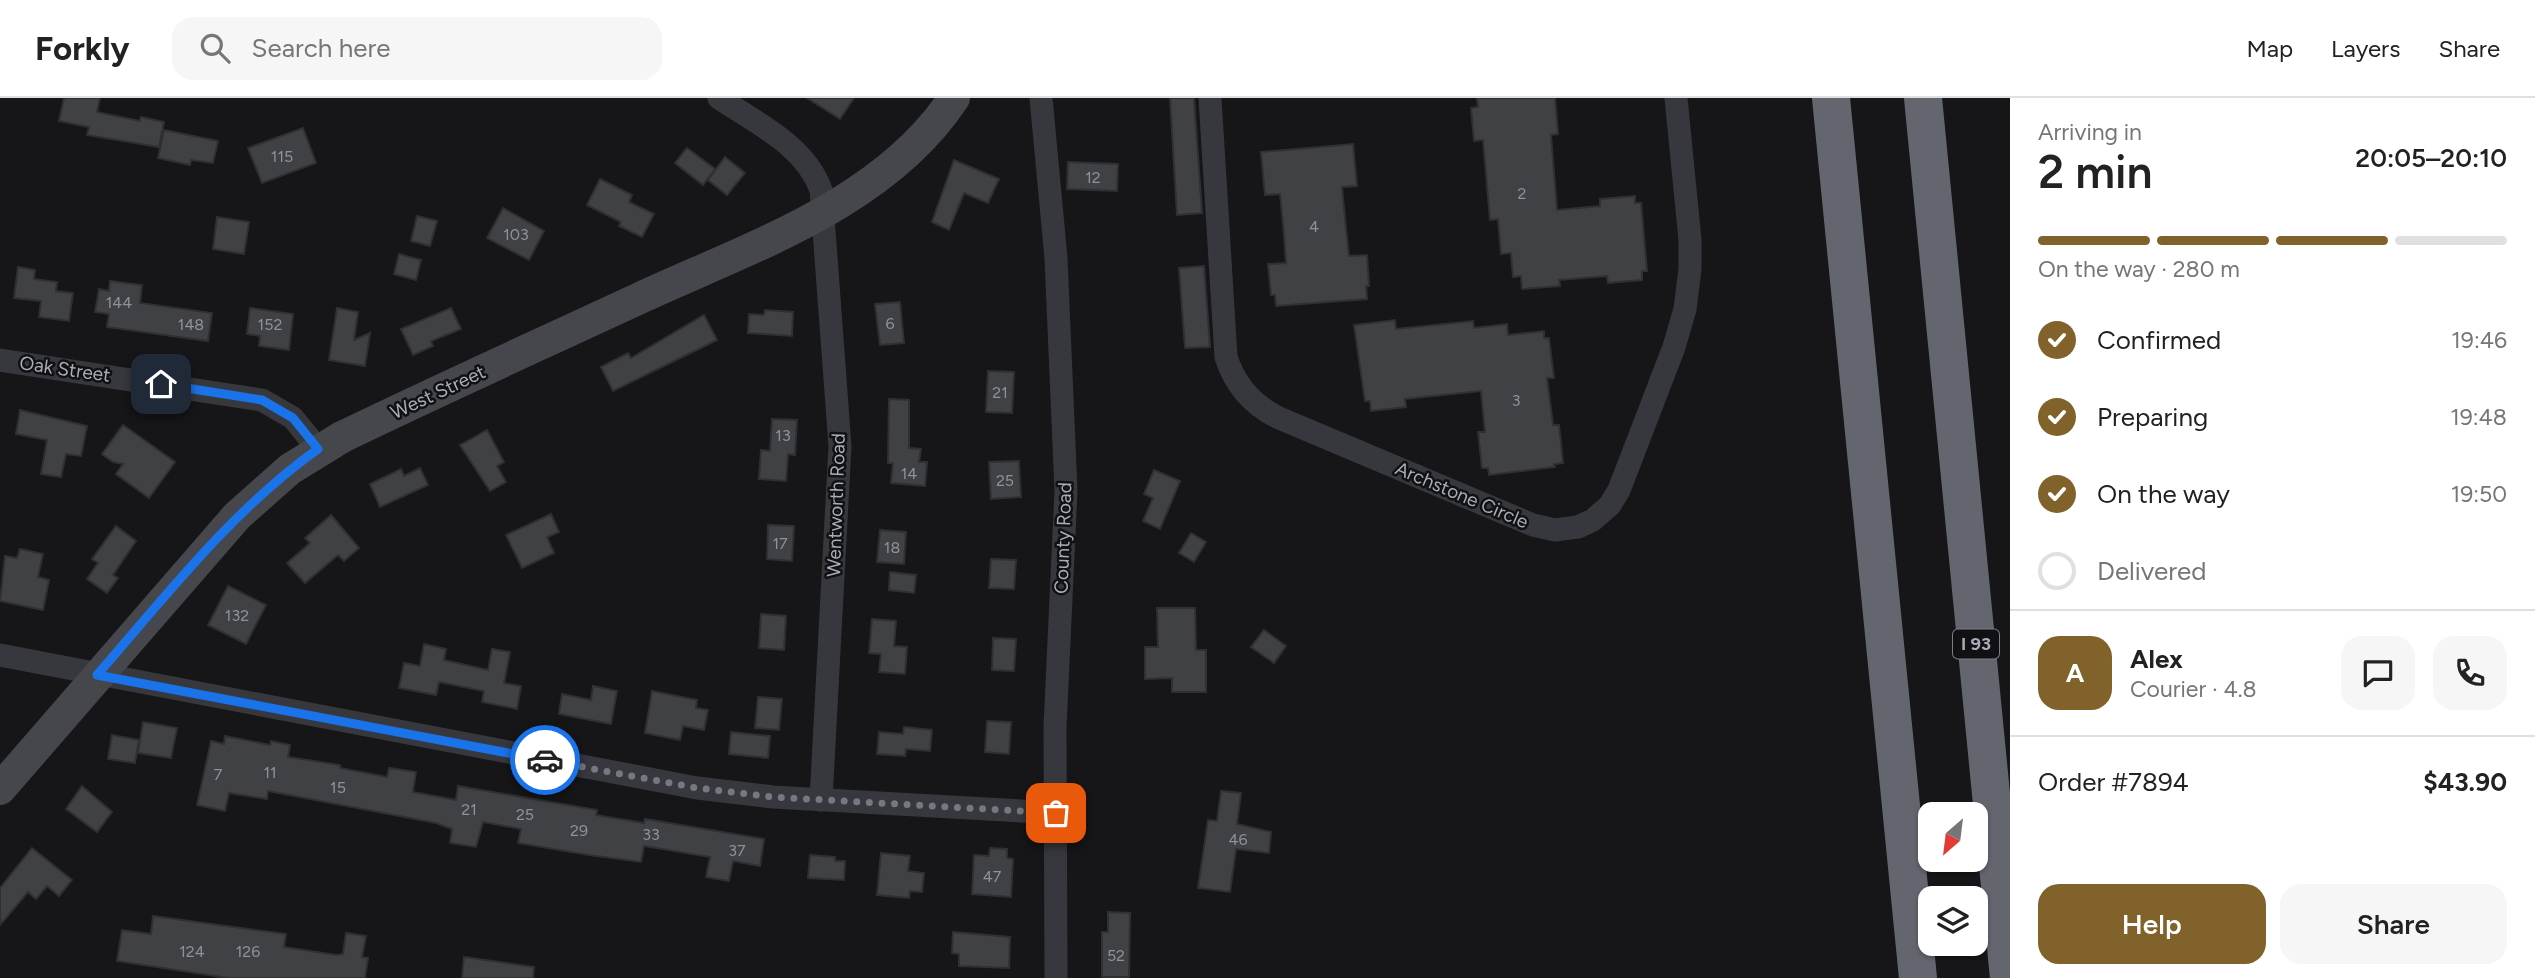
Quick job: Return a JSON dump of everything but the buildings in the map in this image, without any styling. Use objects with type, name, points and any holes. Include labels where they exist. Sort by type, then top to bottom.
[{"type":"highway","points":[[1831,98],[1918,978]]},
{"type":"highway","name":"I 93","points":[[1923,98],[2009,978]]},
{"type":"main road","name":"West Street","points":[[0,789],[237,516],[290,469],[318,449],[823,210],[873,182],[900,160],[927,133],[954,98]]},
{"type":"street","name":"Wentworth Road","points":[[719,98],[804,159],[818,182],[823,210],[840,446],[821,800]]},
{"type":"street","name":"County Road","points":[[1041,98],[1056,258],[1065,450],[1055,727],[1056,978]]},
{"type":"street","name":"Archstone Circle","points":[[1210,98],[1226,356],[1233,376],[1245,394],[1279,418],[1533,525],[1555,530],[1588,523],[1613,500],[1681,326],[1688,289],[1690,240],[1676,98]]},
{"type":"street","name":"Oak Street","points":[[0,360],[262,400],[293,418],[318,449]]},
{"type":"street","points":[[0,654],[97,675],[697,788],[821,800],[1056,813]]},
{"type":"way so far","points":[[545,760],[697,788],[773,797],[1056,813]]},
{"type":"route","points":[[161,384],[262,400],[293,418],[318,449],[290,469],[237,516],[97,675],[545,760]]}]
